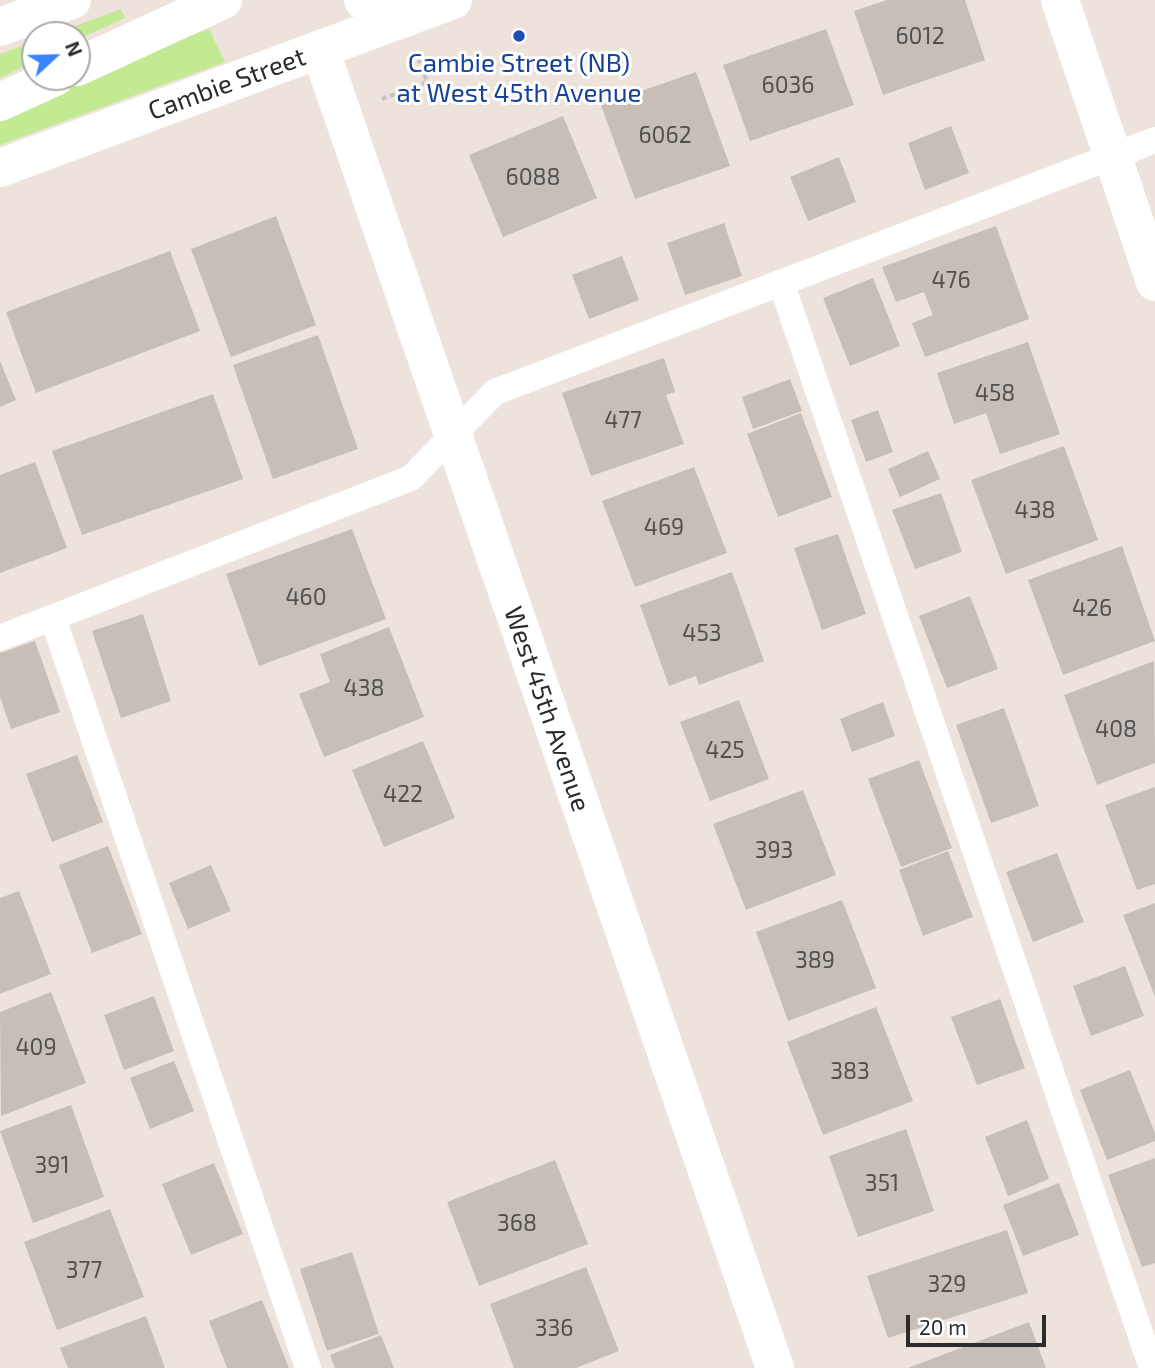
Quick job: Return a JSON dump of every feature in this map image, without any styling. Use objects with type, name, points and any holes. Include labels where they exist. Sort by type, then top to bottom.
[{"type":"street","points":[[0,27],[72,0]]},
{"type":"street","points":[[91,61],[223,0]]},
{"type":"street","points":[[363,0],[403,19]]},
{"type":"street","name":"Cambie Street","points":[[0,168],[453,0]]},
{"type":"street","points":[[1060,0],[1155,282]]},
{"type":"street","name":"West 45th Avenue","points":[[320,50],[775,1368]]},
{"type":"street","points":[[0,102],[24,91]]},
{"type":"lane","points":[[0,638],[411,478],[495,392],[782,285],[1155,140]]},
{"type":"lane","points":[[782,285],[1152,1368]]},
{"type":"lane","points":[[53,618],[308,1368]]},
{"type":"path","points":[[378,100],[427,82],[421,65]]},
{"type":"green space","points":[[121,9],[125,18],[91,34],[91,21],[89,21]]},
{"type":"green space","points":[[209,29],[225,62],[0,145],[0,122],[63,91],[91,91],[91,77],[139,54]]},
{"type":"green space","points":[[21,46],[21,68],[0,78],[0,54]]},
{"type":"building","points":[[887,0],[965,0],[985,60],[883,95],[854,11]]},
{"type":"building","points":[[826,29],[854,105],[750,141],[723,65]]},
{"type":"building","points":[[696,72],[730,166],[635,199],[601,105]]},
{"type":"building","points":[[563,116],[597,198],[503,237],[469,155]]},
{"type":"building","points":[[951,126],[969,173],[925,190],[908,143]]},
{"type":"building","points":[[839,157],[856,202],[808,221],[790,177]]},
{"type":"building","points":[[276,216],[316,325],[231,357],[191,249]]},
{"type":"building","points":[[724,223],[742,276],[685,295],[667,243]]},
{"type":"building","points":[[996,226],[1029,319],[925,357],[912,323],[933,315],[924,292],[896,302],[882,267]]},
{"type":"building","points":[[170,251],[200,331],[36,393],[6,312]]},
{"type":"building","points":[[622,256],[639,300],[589,319],[572,275]]},
{"type":"building","points":[[873,278],[900,346],[850,366],[823,298]]},
{"type":"building","points":[[318,335],[358,449],[273,479],[233,365]]},
{"type":"building","points":[[1028,342],[1060,434],[1000,454],[986,413],[954,424],[937,373]]},
{"type":"building","points":[[664,358],[675,392],[666,395],[684,444],[591,476],[562,393]]},
{"type":"building","points":[[0,361],[16,400],[0,407]]},
{"type":"building","points":[[790,379],[802,411],[753,429],[742,397]]},
{"type":"building","points":[[213,394],[243,479],[82,535],[52,451]]},
{"type":"building","points":[[878,410],[893,452],[866,462],[851,420]]},
{"type":"building","points":[[801,413],[832,497],[778,517],[747,434]]},
{"type":"building","points":[[1064,446],[1098,540],[1006,574],[971,480]]},
{"type":"building","points":[[928,451],[940,479],[900,497],[888,469]]},
{"type":"building","points":[[35,462],[67,548],[0,573],[0,475]]},
{"type":"building","points":[[694,467],[727,553],[635,587],[602,501]]},
{"type":"building","points":[[941,493],[962,552],[915,569],[892,510]]},
{"type":"building","points":[[352,529],[386,619],[259,666],[226,574]]},
{"type":"building","points":[[838,534],[866,614],[822,630],[794,548]]},
{"type":"building","points":[[1122,546],[1155,641],[1063,675],[1028,580]]},
{"type":"building","points":[[732,572],[764,661],[699,685],[696,676],[669,686],[640,605]]},
{"type":"building","points":[[970,596],[998,669],[947,688],[919,616]]},
{"type":"building","points":[[143,614],[171,701],[121,718],[92,631]]},
{"type":"building","points":[[389,627],[424,717],[324,757],[299,694],[330,682],[320,654]]},
{"type":"building","points":[[35,641],[60,712],[11,729],[0,697],[0,653]]},
{"type":"building","points":[[1154,661],[1155,763],[1097,785],[1064,695]]},
{"type":"building","points":[[739,700],[769,779],[710,801],[680,722]]},
{"type":"building","points":[[883,702],[895,736],[852,752],[840,719]]},
{"type":"building","points":[[1004,708],[1039,806],[991,823],[956,725]]},
{"type":"building","points":[[423,741],[455,818],[384,847],[352,770]]},
{"type":"building","points":[[77,755],[103,822],[52,842],[26,774]]},
{"type":"building","points":[[919,760],[952,848],[901,867],[868,779]]},
{"type":"building","points":[[1155,787],[1155,884],[1137,890],[1105,805]]},
{"type":"building","points":[[803,790],[836,875],[746,910],[713,824]]},
{"type":"building","points":[[108,846],[142,934],[92,953],[59,865]]},
{"type":"building","points":[[948,851],[973,917],[923,936],[899,870]]},
{"type":"building","points":[[1057,853],[1084,922],[1033,942],[1006,872]]},
{"type":"building","points":[[211,865],[231,911],[188,929],[169,883]]},
{"type":"building","points":[[19,891],[51,974],[0,994],[0,898]]},
{"type":"building","points":[[842,900],[876,988],[788,1021],[756,932]]},
{"type":"building","points":[[1155,903],[1155,997],[1123,915]]},
{"type":"building","points":[[1125,966],[1144,1016],[1091,1036],[1073,986]]},
{"type":"building","points":[[51,992],[86,1083],[1,1116],[0,1012]]},
{"type":"building","points":[[154,996],[174,1051],[124,1070],[104,1015]]},
{"type":"building","points":[[1000,999],[1025,1068],[977,1085],[951,1017]]},
{"type":"building","points":[[876,1007],[913,1101],[823,1135],[787,1042]]},
{"type":"building","points":[[174,1061],[194,1111],[150,1129],[130,1078]]},
{"type":"building","points":[[1130,1070],[1155,1133],[1155,1141],[1107,1160],[1080,1090]]},
{"type":"building","points":[[71,1105],[104,1197],[33,1223],[0,1131]]},
{"type":"building","points":[[1027,1120],[1049,1179],[1008,1196],[985,1137]]},
{"type":"building","points":[[906,1129],[934,1211],[858,1237],[829,1156]]},
{"type":"building","points":[[1155,1158],[1155,1263],[1142,1267],[1108,1175]]},
{"type":"building","points":[[555,1160],[588,1244],[479,1286],[447,1202]]},
{"type":"building","points":[[214,1163],[243,1234],[191,1255],[162,1184]]},
{"type":"building","points":[[1059,1183],[1079,1235],[1023,1256],[1003,1205]]},
{"type":"building","points":[[110,1209],[144,1297],[57,1330],[24,1242]]},
{"type":"building","points":[[1007,1230],[1028,1293],[888,1338],[867,1276]]},
{"type":"building","points":[[352,1252],[379,1334],[327,1351],[300,1269]]},
{"type":"building","points":[[586,1267],[619,1351],[576,1368],[514,1368],[490,1304]]},
{"type":"building","points":[[262,1300],[289,1368],[227,1368],[209,1321]]},
{"type":"building","points":[[146,1316],[165,1368],[68,1368],[60,1348]]},
{"type":"building","points":[[1029,1322],[1046,1368],[908,1368]]},
{"type":"building","points":[[381,1335],[394,1368],[335,1368],[330,1355]]},
{"type":"place","name":"Cambie Street (NB) at West 45th Avenue","points":[[519,36]]}]
